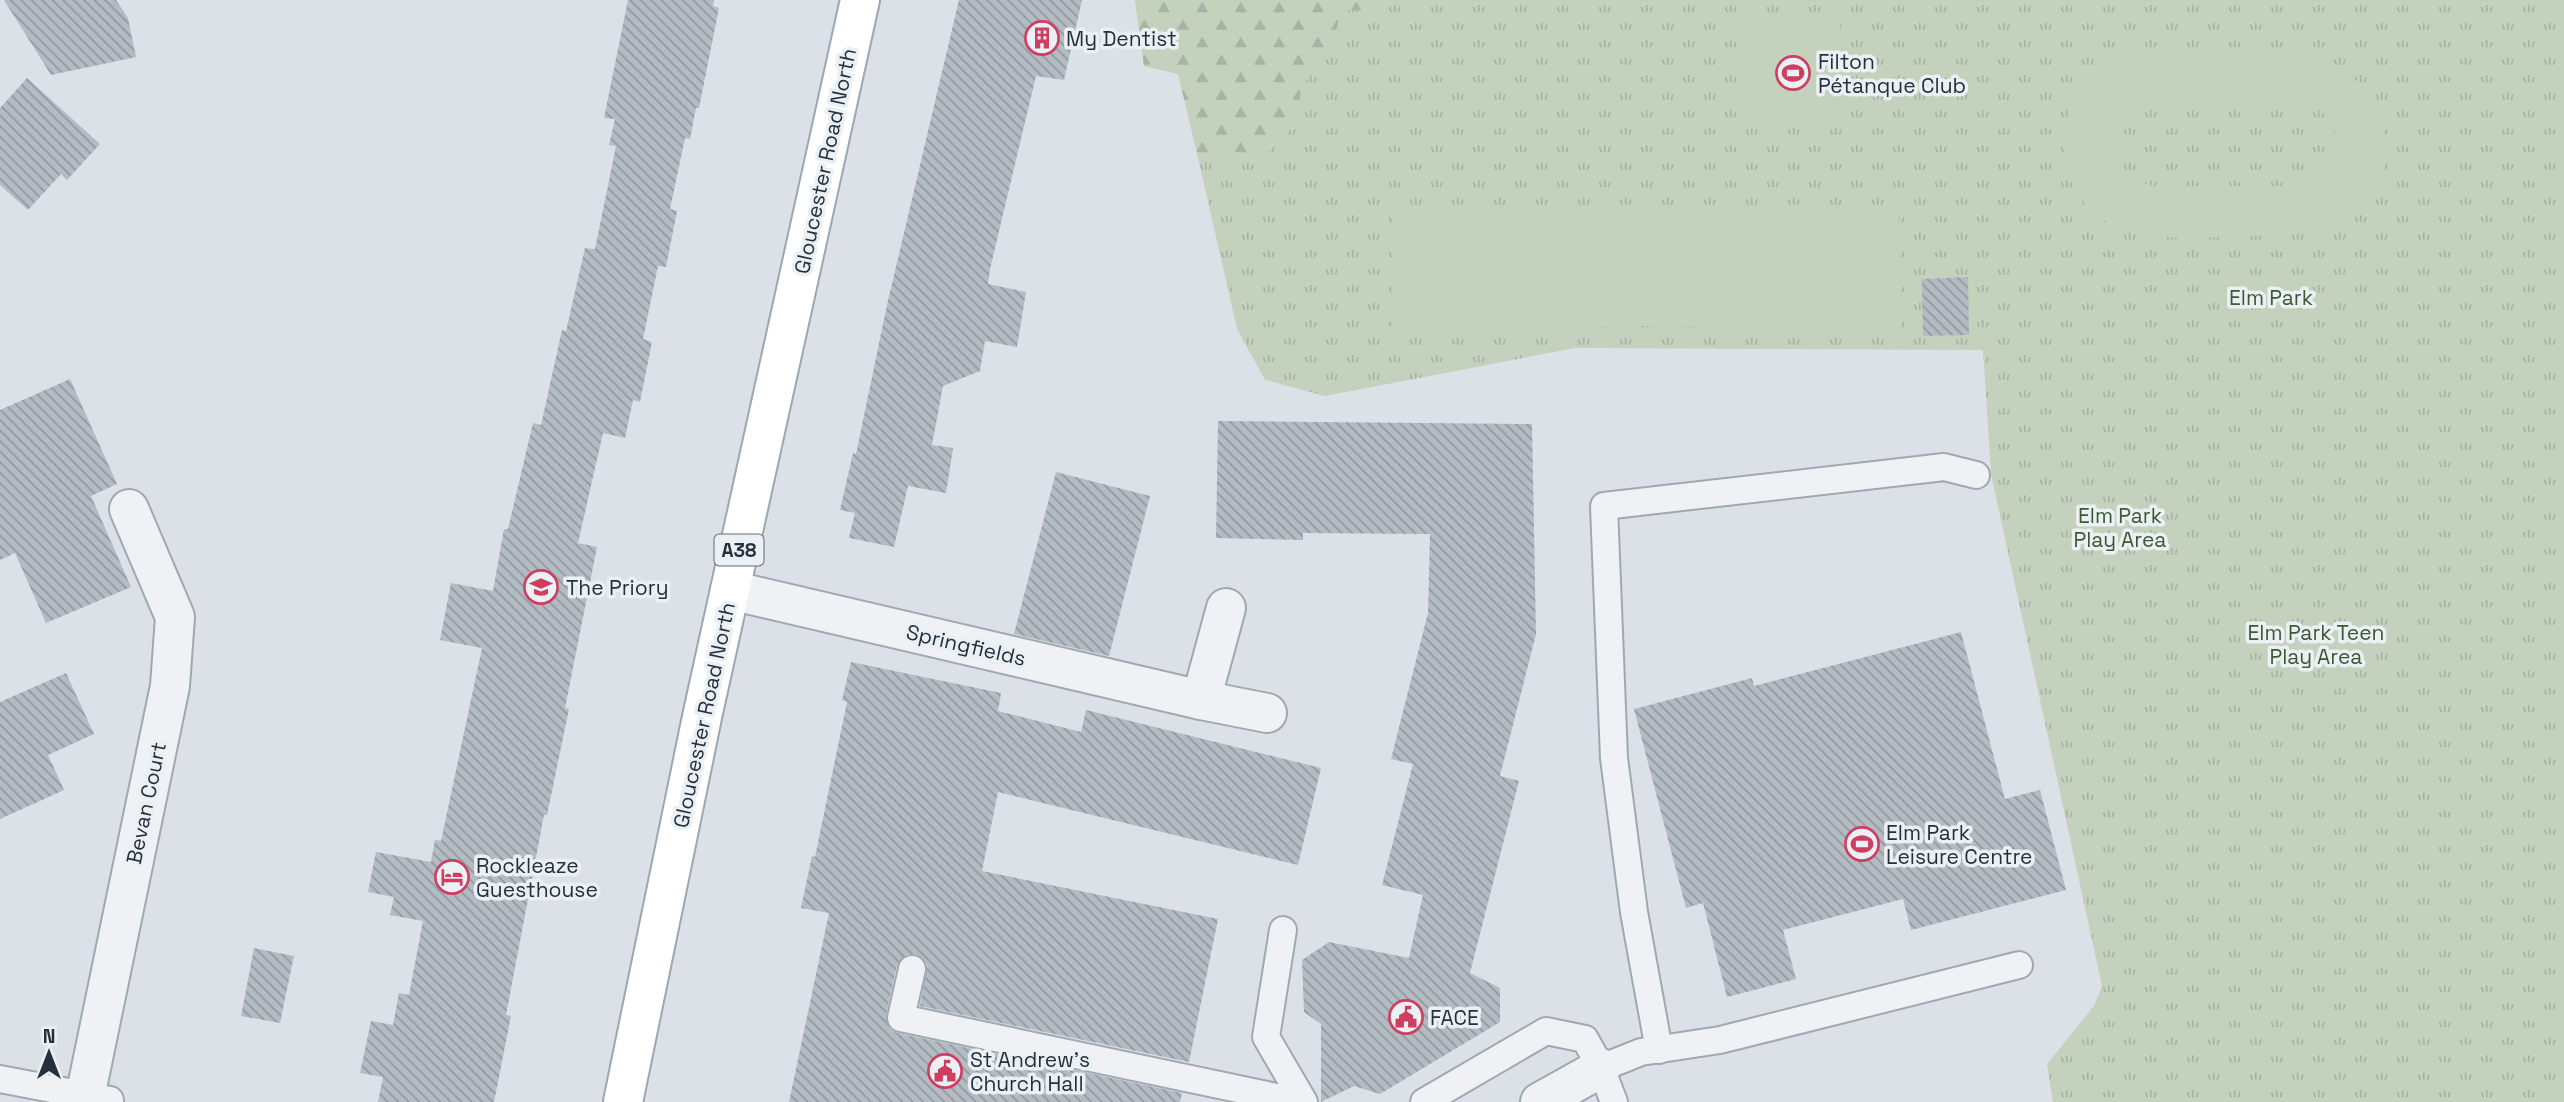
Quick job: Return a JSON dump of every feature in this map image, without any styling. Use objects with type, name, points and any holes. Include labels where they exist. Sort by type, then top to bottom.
[{"type":"main road","name":"Gloucester Road North","points":[[624,1102],[730,590],[860,0]]},
{"type":"street","name":"Bevan Court","points":[[93,1099],[170,686],[175,617],[129,509]]},
{"type":"street","name":"Springfields","points":[[730,590],[1267,713]]},
{"type":"street","points":[[1201,700],[1226,608]]},
{"type":"street","points":[[1541,1102],[1608,1085]]},
{"type":"lane","points":[[1659,1050],[1634,912],[1614,758],[1604,506],[1944,467],[1976,475]]},
{"type":"lane","points":[[1283,930],[1266,1037],[1302,1102]]},
{"type":"lane","points":[[1424,1102],[1546,1031],[1585,1039],[1608,1085],[1641,1052],[1720,1040],[2019,965]]},
{"type":"lane","points":[[912,969],[901,1018],[1302,1102]]},
{"type":"lane","points":[[0,1079],[93,1099]]},
{"type":"green space","name":"Elm Park","points":[[1135,0],[2564,0],[2564,1102],[2053,1102],[2047,1064],[2094,1006],[2102,986],[1991,474],[1983,350],[1575,348],[1325,396],[1265,380],[1237,329],[1179,74],[1144,66]]},
{"type":"green space","points":[[1135,0],[1384,0],[1379,11],[1343,10],[1331,40],[1301,89],[1297,123],[1268,152],[1199,162],[1178,74],[1144,66]]},
{"type":"green space","name":"Filton Pétanque Club","points":[[1840,16],[1843,127],[1746,129],[1743,19]]},
{"type":"green space","points":[[2153,53],[2292,54],[2329,62],[2349,74],[2366,91],[2377,110],[2384,132],[2386,155],[2382,177],[2371,197],[2354,215],[2343,222],[2304,234],[2206,238],[2152,236],[2113,226],[2093,212],[2078,195],[2064,154],[2065,133],[2071,112],[2082,91],[2098,73],[2117,62]],"holes":[[[2296,102],[2316,105],[2335,125],[2335,150],[2322,173],[2299,186],[2153,186],[2133,177],[2126,171],[2118,156],[2118,124],[2141,105]]]},
{"type":"green space","points":[[1899,208],[1901,329],[1644,326],[1391,330],[1393,210]]},
{"type":"building","points":[[4,0],[116,0],[128,18],[136,57],[51,75]]},
{"type":"building","points":[[628,0],[714,0],[713,6],[719,8],[699,108],[696,108],[690,139],[685,138],[670,209],[677,211],[666,267],[658,266],[643,339],[652,342],[640,402],[633,400],[625,438],[603,433],[578,543],[597,547],[565,708],[569,709],[547,815],[544,815],[506,1015],[511,1016],[494,1102],[378,1102],[383,1077],[360,1073],[371,1021],[393,1025],[399,993],[409,995],[423,921],[390,915],[394,897],[368,892],[376,852],[431,862],[435,840],[441,841],[482,648],[440,640],[451,583],[493,591],[504,529],[508,529],[533,423],[541,425],[562,330],[566,331],[585,248],[595,249],[616,146],[609,145],[615,119],[604,118]]},
{"type":"building","points":[[959,0],[1082,0],[1064,80],[1036,76],[990,269],[988,284],[1026,292],[1017,347],[985,341],[980,371],[943,386],[932,445],[953,448],[946,493],[908,486],[894,547],[849,538],[855,513],[840,510],[853,453],[856,454],[887,305]]},
{"type":"building","points":[[27,78],[100,144],[67,180],[61,174],[28,210],[0,185],[0,108]]},
{"type":"building","points":[[1968,277],[1969,335],[1923,336],[1922,279]]},
{"type":"building","points":[[70,379],[117,484],[91,496],[131,587],[46,623],[15,553],[0,560],[0,410]]},
{"type":"building","points":[[1218,421],[1532,424],[1536,634],[1500,776],[1519,781],[1470,973],[1500,988],[1500,1022],[1380,1094],[1354,1086],[1321,1102],[1321,1024],[1304,1012],[1302,960],[1329,942],[1409,958],[1423,895],[1382,885],[1413,764],[1391,759],[1428,613],[1430,534],[1303,533],[1303,540],[1216,538]]},
{"type":"building","points":[[1056,472],[1150,496],[1109,656],[1014,634]]},
{"type":"building","name":"Elm Park Leisure Centre","points":[[1961,632],[2005,799],[2040,790],[2066,890],[1911,930],[1903,899],[1783,930],[1796,979],[1727,997],[1703,903],[1686,908],[1634,709],[1752,678],[1754,686]]},
{"type":"building","points":[[851,662],[1001,693],[998,711],[1081,732],[1086,710],[1321,768],[1298,865],[998,792],[982,871],[1218,919],[1189,1062],[920,1006],[927,964],[915,954],[907,954],[897,965],[886,1015],[890,1029],[897,1033],[1182,1093],[1180,1102],[789,1102],[829,913],[801,908],[812,856],[815,857],[847,702],[842,700]]},
{"type":"building","points":[[66,673],[94,734],[48,755],[64,790],[0,819],[0,702]]},
{"type":"building","points":[[254,948],[294,956],[280,1023],[241,1016]]},
{"type":"place","name":"My Dentist","points":[[1042,38]]},
{"type":"place","name":"Filton Pétanque Club","points":[[1793,73]]},
{"type":"place","name":"The Priory","points":[[541,587]]},
{"type":"place","name":"Elm Park Leisure Centre","points":[[1862,844]]},
{"type":"place","name":"Rockleaze Guesthouse","points":[[452,877]]},
{"type":"place","name":"FACE","points":[[1406,1017]]},
{"type":"place","name":"St Andrew's Church Hall","points":[[945,1071]]},
{"type":"park label","name":"Elm Park Play Area","points":[[2120,527]]},
{"type":"park label","name":"Elm Park Teen Play Area","points":[[2316,644]]}]
